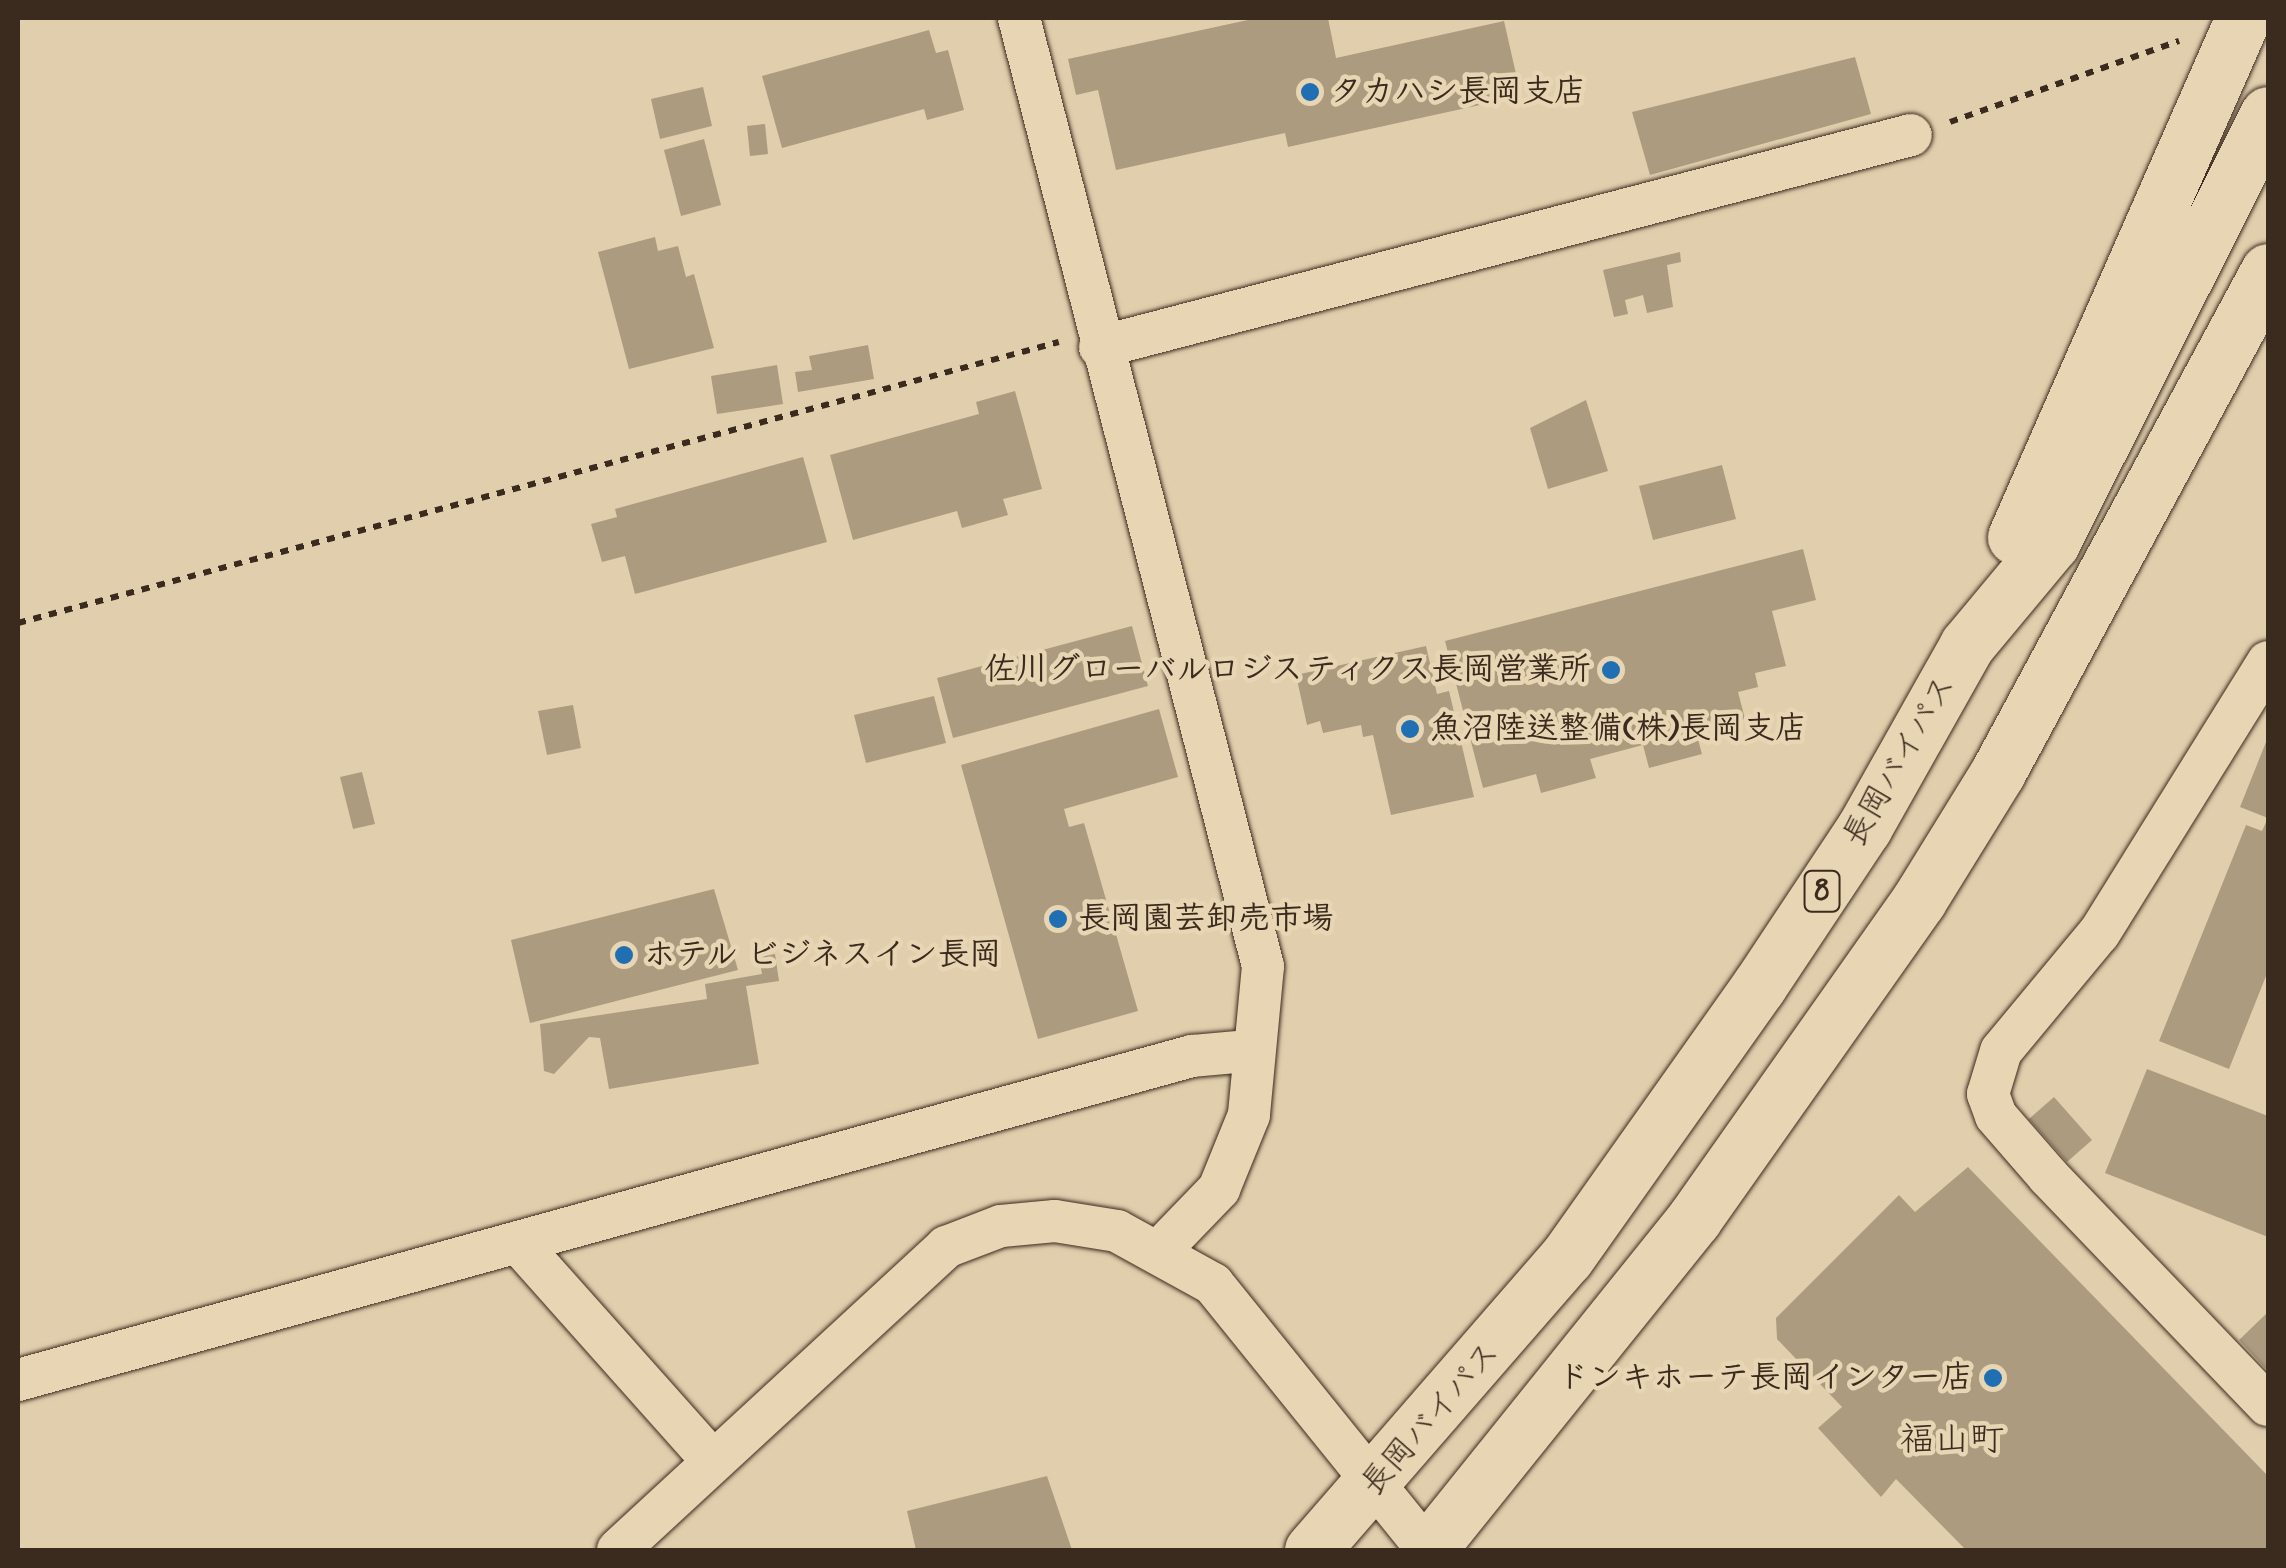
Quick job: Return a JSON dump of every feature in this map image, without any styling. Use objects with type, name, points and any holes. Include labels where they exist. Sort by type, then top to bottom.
[{"type":"highway","points":[[1966,644],[2192,144],[2243,18]]},
{"type":"highway","name":"長岡バイパス","points":[[1312,1550],[1380,1481],[1654,1140],[1864,828],[1966,644],[2052,542],[2268,114]]},
{"type":"highway","points":[[1428,1550],[1694,1219],[1856,993],[1998,772],[2268,271]]},
{"type":"highway","points":[[1998,772],[2093,647],[2268,348]]},
{"type":"street","points":[[1019,18],[1100,348],[1263,966],[1265,1005],[1248,1051],[1250,1114],[1218,1189],[1161,1249]]},
{"type":"street","points":[[2257,18],[2268,23]]},
{"type":"street","points":[[1100,348],[1911,136]]},
{"type":"street","points":[[2268,662],[2099,933],[2001,1051],[1988,1094],[1996,1116],[2049,1177],[2268,1405]]},
{"type":"street","points":[[18,1380],[522,1247],[1192,1056],[1248,1051]]},
{"type":"street","points":[[618,1550],[946,1246],[1001,1226],[1056,1221],[1161,1249],[1214,1284],[1380,1481],[1428,1550]]},
{"type":"street","points":[[522,1247],[712,1460]]},
{"type":"path","points":[[1911,136],[2191,36]]},
{"type":"path","points":[[18,623],[1064,341],[1100,348]]},
{"type":"building","name":"タカハシ長岡支店","points":[[1257,18],[1328,18],[1336,58],[1504,21],[1521,96],[1288,147],[1285,133],[1116,170],[1098,90],[1076,95],[1068,59]]},
{"type":"building","points":[[929,30],[936,53],[948,50],[964,110],[927,120],[924,109],[782,148],[762,76]]},
{"type":"building","points":[[1855,57],[1871,114],[1650,175],[1632,112]]},
{"type":"building","points":[[703,87],[712,126],[660,139],[651,99]]},
{"type":"building","points":[[765,124],[768,154],[750,156],[747,126]]},
{"type":"building","points":[[704,139],[721,205],[681,216],[664,150]]},
{"type":"building","points":[[655,237],[658,251],[678,246],[686,277],[694,274],[714,348],[629,369],[598,252]]},
{"type":"building","points":[[1680,252],[1681,262],[1667,265],[1673,307],[1647,313],[1643,295],[1625,300],[1628,314],[1614,317],[1603,270]]},
{"type":"building","points":[[868,345],[874,379],[798,392],[795,372],[812,370],[809,356]]},
{"type":"building","points":[[777,365],[783,404],[717,414],[711,376]]},
{"type":"building","points":[[1015,391],[1042,489],[1003,499],[1008,515],[962,528],[957,511],[853,540],[830,455],[979,414],[976,402]]},
{"type":"building","points":[[1586,400],[1608,471],[1548,489],[1530,428]]},
{"type":"building","points":[[803,457],[827,542],[635,594],[625,556],[602,562],[591,524],[617,517],[615,509]]},
{"type":"building","points":[[1722,465],[1736,519],[1653,540],[1639,486]]},
{"type":"building","name":"佐川グローバルロジスティクス長岡営業所","points":[[1803,549],[1816,600],[1772,611],[1786,666],[1755,673],[1758,687],[1738,692],[1745,719],[1696,732],[1702,754],[1649,768],[1643,745],[1590,759],[1596,778],[1541,793],[1536,774],[1483,788],[1445,641]]},
{"type":"building","points":[[1132,626],[1148,686],[953,738],[937,678]]},
{"type":"building","name":"魚沼陸送整備(株)長岡支店","points":[[1426,646],[1437,694],[1449,691],[1474,797],[1391,815],[1373,735],[1363,737],[1361,725],[1323,733],[1320,721],[1307,725],[1296,675]]},
{"type":"building","points":[[934,696],[946,743],[866,763],[854,715]]},
{"type":"building","points":[[573,705],[581,748],[547,755],[538,711]]},
{"type":"building","name":"長岡園芸卸売市場","points":[[1159,709],[1178,777],[1064,809],[1069,827],[1084,823],[1138,1011],[1038,1039],[961,765]]},
{"type":"building","points":[[2268,737],[2268,818],[2240,807]]},
{"type":"building","points":[[362,772],[375,824],[353,829],[340,777]]},
{"type":"building","points":[[2268,818],[2268,971],[2229,1069],[2159,1041],[2246,825],[2262,831]]},
{"type":"building","name":"ホテル ビジネスイン長岡","points":[[714,889],[738,970],[530,1023],[511,940]]},
{"type":"building","points":[[775,954],[779,981],[746,986],[759,1064],[609,1089],[600,1038],[589,1037],[554,1074],[544,1071],[540,1024],[707,999],[705,984],[762,974],[759,957]]},
{"type":"building","points":[[2147,1069],[2268,1116],[2268,1237],[2105,1173]]},
{"type":"building","points":[[2054,1097],[2092,1140],[2067,1162],[2029,1119]]},
{"type":"building","name":"ドンキホーテ長岡インター店","points":[[1968,1167],[2268,1476],[2268,1550],[1966,1550],[1896,1479],[1881,1497],[1818,1428],[1842,1407],[1777,1339],[1776,1318],[1899,1195],[1915,1212]]},
{"type":"building","points":[[2268,1312],[2268,1371],[2239,1340]]},
{"type":"building","points":[[1047,1476],[1072,1550],[916,1550],[907,1511]]},
{"type":"place","name":"タカハシ長岡支店","points":[[1310,92]]},
{"type":"place","name":"佐川グローバルロジスティクス長岡営業所","points":[[1611,670]]},
{"type":"place","name":"魚沼陸送整備(株)長岡支店","points":[[1410,729]]},
{"type":"place","name":"長岡園芸卸売市場","points":[[1058,919]]},
{"type":"place","name":"ホテル ビジネスイン長岡","points":[[624,955]]},
{"type":"place","name":"ドンキホーテ長岡インター店","points":[[1993,1378]]},
{"type":"district","name":"福山町","points":[[1952,1440]]}]
